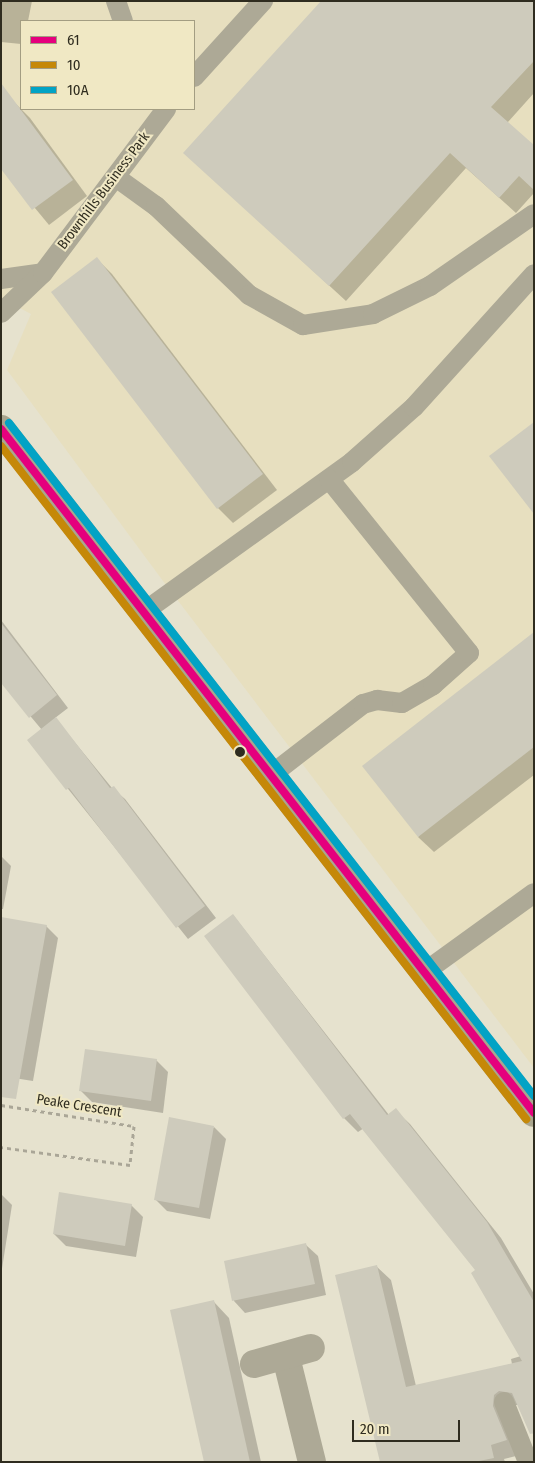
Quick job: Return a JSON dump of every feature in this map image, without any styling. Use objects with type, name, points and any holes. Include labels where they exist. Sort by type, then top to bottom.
[{"type":"main road","points":[[1,429],[426,971],[534,1113]]},
{"type":"street","points":[[254,1364],[298,1353],[312,1462]]},
{"type":"lane","points":[[116,1],[123,20]]},
{"type":"lane","points":[[195,76],[263,1]]},
{"type":"lane","name":"Brownhills Business Park","points":[[1,313],[43,273],[117,178],[165,110]]},
{"type":"lane","points":[[117,178],[156,206],[249,295],[302,325],[373,314],[430,286],[534,214]]},
{"type":"lane","points":[[1,279],[43,273]]},
{"type":"lane","points":[[144,611],[328,480],[414,407],[533,275]]},
{"type":"lane","points":[[271,775],[363,704],[377,700],[402,703],[433,685],[469,653],[328,480]]},
{"type":"lane","points":[[426,971],[534,892]]},
{"type":"lane","points":[[504,1402],[528,1462]]},
{"type":"path","name":"Peake Crescent","points":[[1,1105],[134,1126],[130,1165],[1,1146]]},
{"type":"shaded area","points":[[1,1],[534,1],[534,1068],[163,581],[7,370],[31,314],[1,298]]},
{"type":"building","points":[[321,1],[534,1],[534,61],[491,107],[534,145],[534,190],[519,176],[499,198],[450,153],[329,286],[183,153]]},
{"type":"building","points":[[1,83],[73,180],[32,210],[1,169]]},
{"type":"building","points":[[97,257],[263,474],[217,509],[51,292]]},
{"type":"building","points":[[534,422],[534,514],[489,456]]},
{"type":"building","points":[[1,623],[57,695],[29,718],[1,683]]},
{"type":"building","points":[[534,632],[534,747],[418,837],[362,766]]},
{"type":"building","points":[[56,717],[110,788],[114,786],[205,906],[176,928],[69,788],[66,790],[27,740]]},
{"type":"building","points":[[233,914],[387,1115],[396,1108],[487,1222],[534,1302],[534,1433],[530,1434],[512,1393],[499,1391],[494,1395],[493,1406],[507,1440],[491,1445],[494,1458],[474,1462],[380,1462],[335,1275],[377,1265],[406,1387],[522,1361],[471,1273],[475,1270],[350,1114],[343,1119],[204,936]]},
{"type":"building","points":[[1,917],[47,925],[16,1099],[1,1097]]},
{"type":"building","points":[[85,1049],[157,1059],[151,1101],[79,1091]]},
{"type":"building","points":[[169,1117],[214,1126],[199,1208],[154,1200]]},
{"type":"building","points":[[59,1192],[132,1204],[125,1246],[53,1234]]},
{"type":"building","points":[[306,1243],[315,1284],[232,1301],[224,1261]]},
{"type":"building","points":[[214,1300],[250,1462],[204,1462],[170,1310]]},
{"type":"transit line","name":"10A","points":[[9,423],[534,1096]]},
{"type":"transit line","name":"61","points":[[1,429],[534,1113]]},
{"type":"transit line","name":"10","points":[[1,446],[526,1119]]}]
